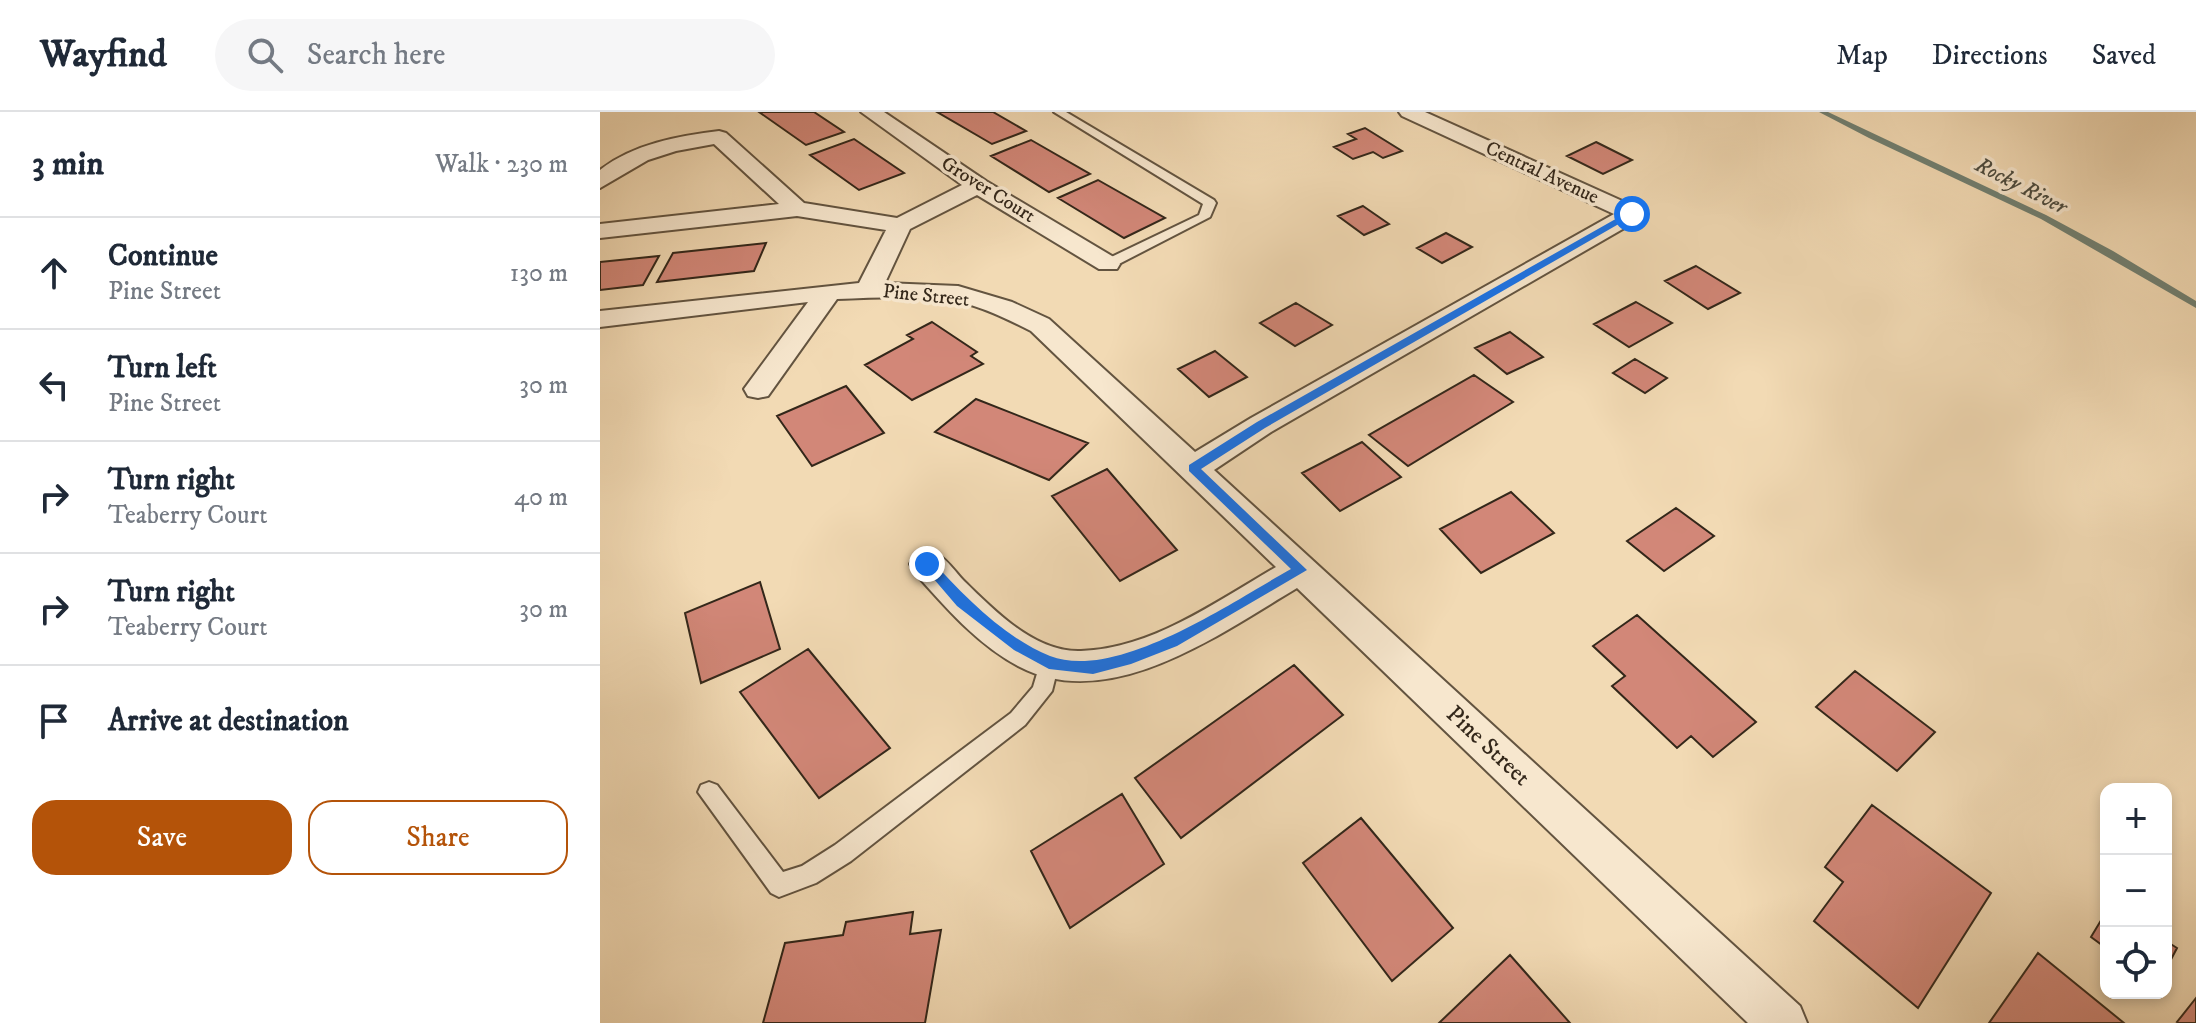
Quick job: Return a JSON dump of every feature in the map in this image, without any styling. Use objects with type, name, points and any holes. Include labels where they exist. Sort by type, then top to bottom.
[{"type":"street","name":"Grover Court","points":[[871,112],[978,186],[1108,264]]},
{"type":"street","name":"Central Avenue","points":[[1193,468],[1261,425],[1632,214],[1409,112]]},
{"type":"street","points":[[600,181],[619,164],[677,142],[719,137],[797,209]]},
{"type":"street","points":[[600,231],[797,209],[900,225],[978,186]]},
{"type":"street","points":[[868,291],[900,225]]},
{"type":"street","name":"Pine Street","points":[[600,319],[829,292],[868,291],[958,294],[1003,308],[1040,325],[1783,1023]]},
{"type":"street","points":[[758,389],[829,292]]},
{"type":"street","points":[[927,564],[962,602],[1019,646],[1049,663],[1093,668],[1172,642],[1300,570]]},
{"type":"lane","points":[[1059,112],[1210,203],[1204,217],[1108,264]]},
{"type":"lane","points":[[709,792],[779,885],[808,875],[843,853],[1018,719],[1042,691],[1049,663]]},
{"type":"building","points":[[759,112],[814,112],[844,132],[806,145]]},
{"type":"building","points":[[937,112],[993,112],[1026,131],[992,144]]},
{"type":"building","points":[[1365,128],[1402,151],[1383,158],[1373,152],[1353,159],[1334,147],[1356,139],[1348,134]]},
{"type":"building","points":[[854,139],[904,173],[859,190],[810,155]]},
{"type":"building","points":[[1031,140],[1090,174],[1049,192],[991,156]]},
{"type":"building","points":[[1596,142],[1632,160],[1603,174],[1567,156]]},
{"type":"building","points":[[1098,180],[1165,218],[1124,238],[1058,198]]},
{"type":"building","points":[[1363,206],[1389,224],[1364,235],[1338,216]]},
{"type":"building","points":[[1446,233],[1472,247],[1442,263],[1417,248]]},
{"type":"building","points":[[766,243],[754,271],[657,282],[673,253]]},
{"type":"building","points":[[659,256],[643,285],[600,290],[600,262]]},
{"type":"building","points":[[1696,266],[1740,293],[1708,309],[1665,281]]},
{"type":"building","points":[[1636,302],[1672,323],[1629,347],[1594,324]]},
{"type":"building","points":[[1296,303],[1332,325],[1295,346],[1260,323]]},
{"type":"building","points":[[932,322],[977,352],[971,356],[983,364],[912,400],[865,365],[913,339],[907,335]]},
{"type":"building","points":[[1510,332],[1543,357],[1507,374],[1475,348]]},
{"type":"building","points":[[1215,351],[1247,377],[1209,397],[1178,369]]},
{"type":"building","points":[[1635,359],[1667,378],[1645,393],[1613,373]]},
{"type":"building","points":[[1474,375],[1513,402],[1408,466],[1369,435]]},
{"type":"building","points":[[846,386],[884,433],[812,466],[777,416]]},
{"type":"building","points":[[976,399],[1088,443],[1049,480],[935,432]]},
{"type":"building","points":[[1362,442],[1401,477],[1340,511],[1302,473]]},
{"type":"building","points":[[1107,469],[1177,550],[1120,581],[1052,496]]},
{"type":"building","points":[[1511,492],[1554,533],[1481,573],[1440,529]]},
{"type":"building","points":[[1676,508],[1714,536],[1664,571],[1627,541]]},
{"type":"building","points":[[760,582],[780,649],[701,683],[685,613]]},
{"type":"building","points":[[1637,615],[1756,722],[1713,757],[1691,736],[1677,748],[1612,686],[1625,676],[1593,646]]},
{"type":"building","points":[[808,649],[890,748],[819,798],[740,692]]},
{"type":"building","points":[[1294,665],[1343,715],[1181,838],[1135,778]]},
{"type":"building","points":[[1855,671],[1935,732],[1897,771],[1816,707]]},
{"type":"building","points":[[1122,794],[1164,864],[1070,928],[1031,851]]},
{"type":"building","points":[[1872,805],[1991,893],[1918,1008],[1814,921],[1843,882],[1825,867]]},
{"type":"building","points":[[1361,818],[1453,928],[1392,981],[1303,863]]},
{"type":"building","points":[[913,912],[910,934],[941,930],[925,1023],[763,1023],[785,943],[843,935],[846,922]]},
{"type":"building","points":[[2100,922],[2100,944],[2091,937]]},
{"type":"building","points":[[2038,953],[2124,1023],[1989,1023]]},
{"type":"building","points":[[1510,955],[1570,1023],[1439,1023]]},
{"type":"building","points":[[2196,998],[2196,1023],[2177,1022]]},
{"type":"waterway","name":"Rocky River","points":[[1823,112],[2043,217],[2196,305]]},
{"type":"route","points":[[927,564],[962,602],[1019,646],[1049,663],[1093,668],[1172,642],[1300,570],[1193,468],[1261,425],[1632,214]]}]
